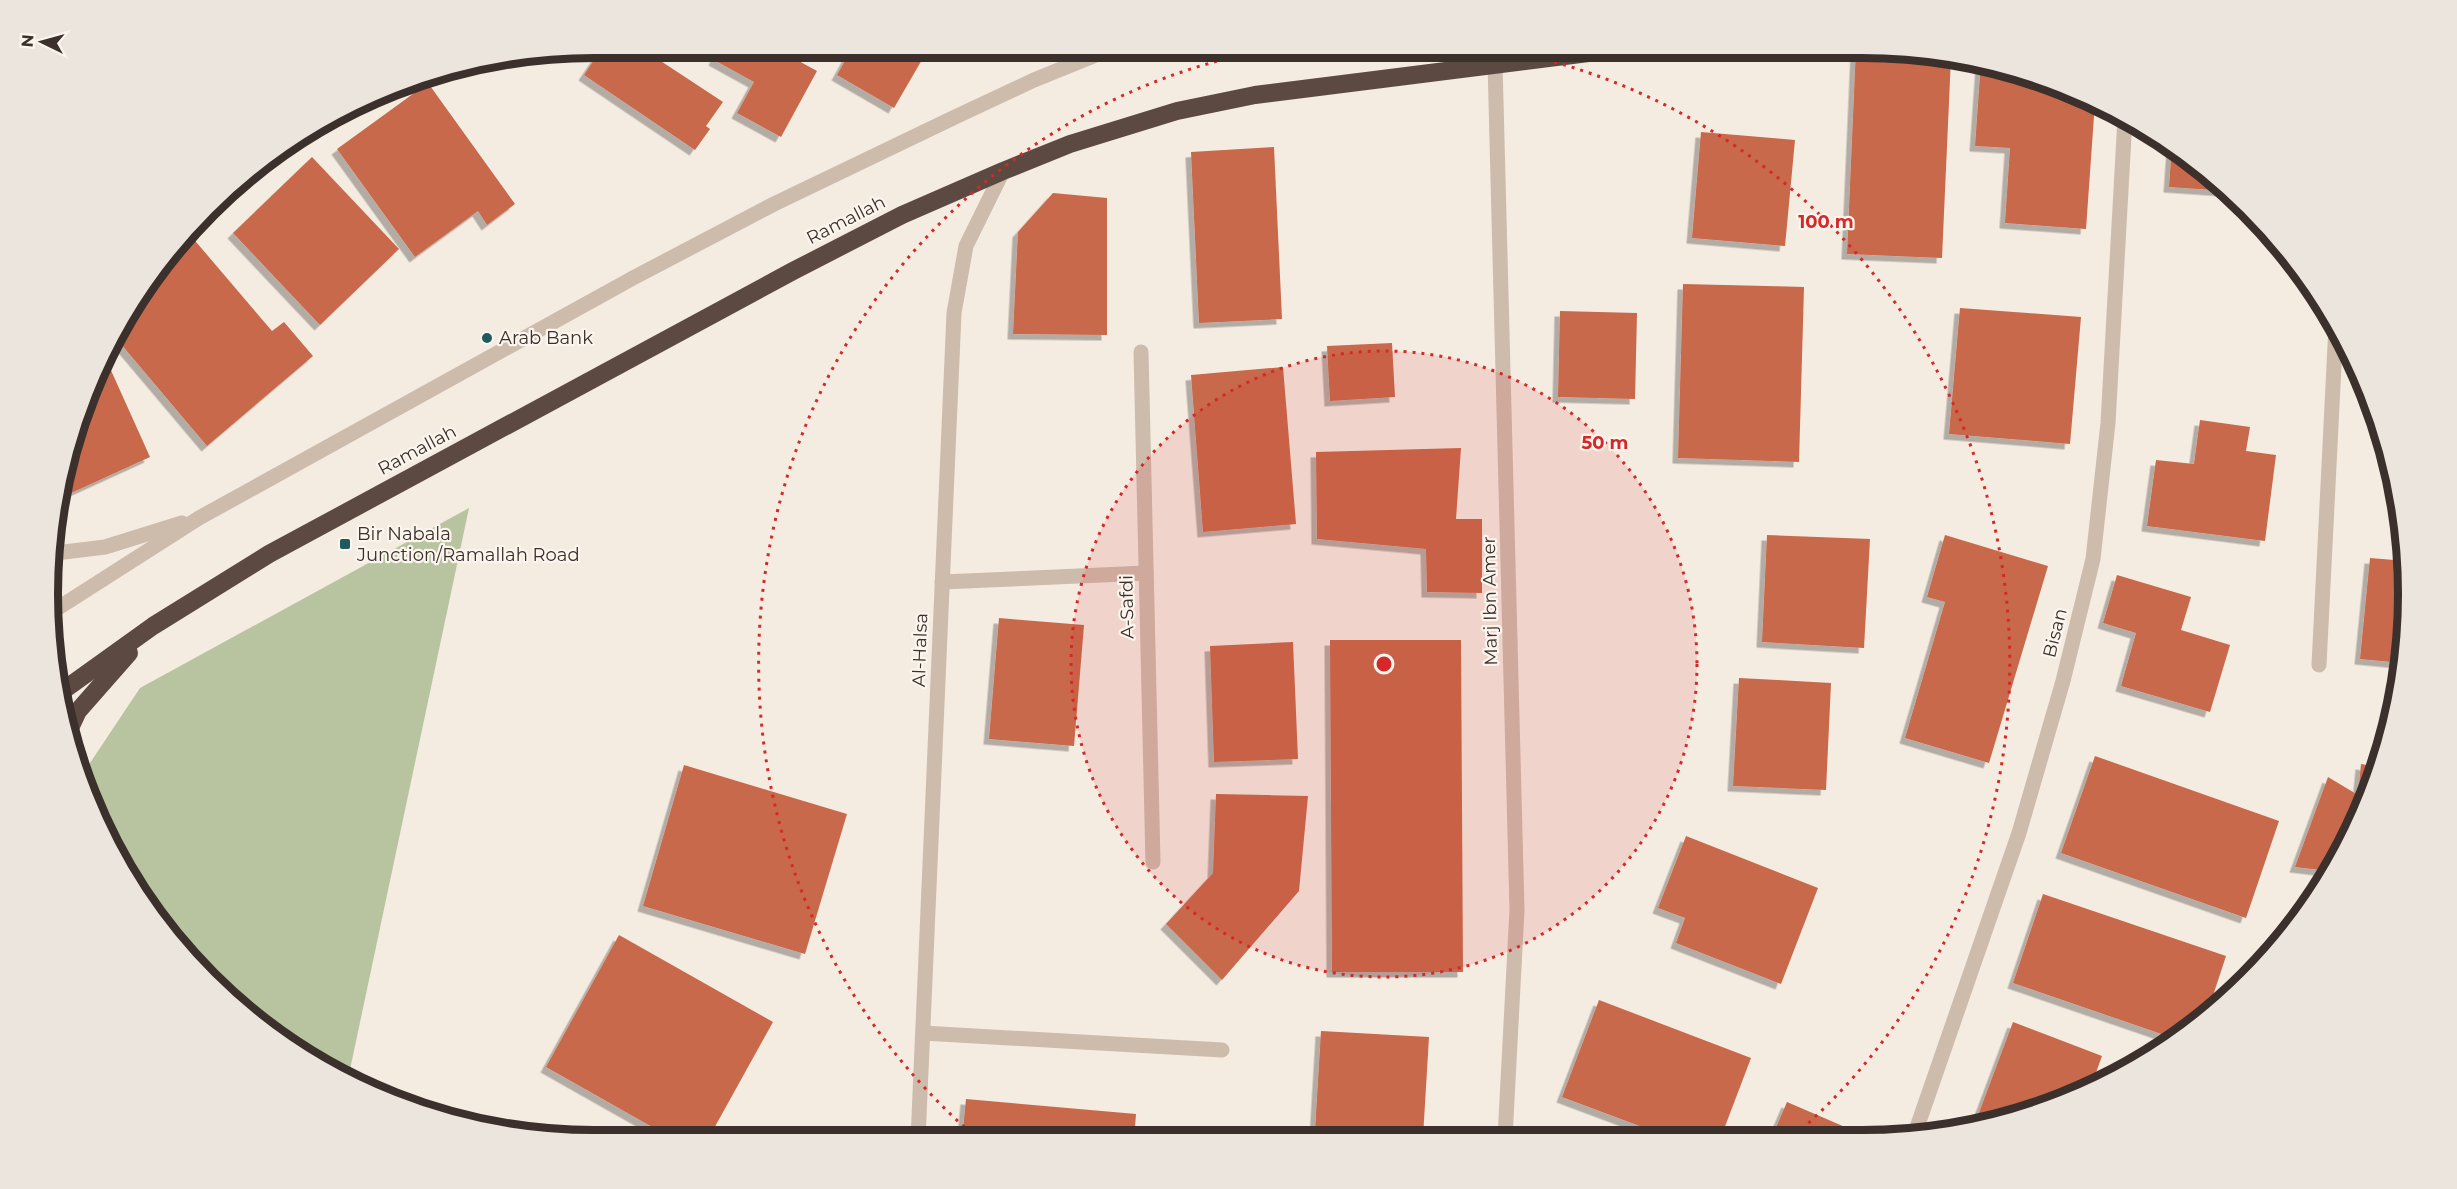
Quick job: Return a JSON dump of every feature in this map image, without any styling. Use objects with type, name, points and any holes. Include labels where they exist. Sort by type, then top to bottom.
[{"type":"highway","name":"Ramallah","points":[[67,688],[153,626],[269,554],[793,270],[902,215],[1003,171],[1070,144],[1177,111],[1255,95],[1539,58]]},
{"type":"highway","name":"Ramallah","points":[[74,720],[78,711],[153,626]]},
{"type":"street","points":[[59,608],[199,518],[633,278],[774,204],[1024,85],[1089,58]]},
{"type":"street","name":"Marj Ibn Amer","points":[[1495,63],[1517,910],[1506,1130]]},
{"type":"street","name":"Bisan","points":[[1917,1127],[2019,833],[2063,681],[2094,559],[2108,423],[2124,127]]},
{"type":"street","name":"Al-Halsa","points":[[918,1130],[954,313],[966,246],[1003,171]]},
{"type":"street","points":[[2319,665],[2335,342]]},
{"type":"street","name":"A-Safdi","points":[[1141,351],[1153,862]]},
{"type":"street","points":[[61,552],[105,547],[199,518]]},
{"type":"street","points":[[942,582],[1146,573]]},
{"type":"street","points":[[923,1034],[1222,1050]]},
{"type":"green space","points":[[469,508],[350,1071],[326,1059],[268,1020],[215,974],[169,921],[130,862],[99,800],[88,768],[140,688]]},
{"type":"building","points":[[595,58],[656,58],[723,102],[706,126],[710,129],[695,150],[584,75]]},
{"type":"building","points":[[715,58],[793,58],[817,71],[781,137],[737,113],[754,82],[714,60]]},
{"type":"building","points":[[846,58],[923,58],[894,108],[837,75]]},
{"type":"building","points":[[1856,58],[1951,66],[1942,258],[1847,254]]},
{"type":"building","points":[[1980,72],[2035,87],[2094,111],[2086,229],[2005,223],[2010,148],[1975,146]]},
{"type":"building","points":[[429,85],[515,204],[487,225],[478,211],[415,257],[337,149],[423,87]]},
{"type":"building","points":[[1701,132],[1795,140],[1785,246],[1692,238]]},
{"type":"building","points":[[1274,147],[1282,319],[1199,323],[1191,152]]},
{"type":"building","points":[[312,157],[399,249],[320,325],[233,233]]},
{"type":"building","points":[[2171,157],[2214,190],[2169,187]]},
{"type":"building","points":[[278,162],[264,175],[263,173]]},
{"type":"building","points":[[1053,193],[1107,198],[1107,335],[1013,334],[1018,232]]},
{"type":"building","points":[[194,239],[272,331],[284,322],[313,356],[207,446],[121,344],[130,326],[169,268]]},
{"type":"building","points":[[1683,284],[1804,287],[1799,462],[1678,458]]},
{"type":"building","points":[[1960,308],[2081,317],[2070,444],[1949,434]]},
{"type":"building","points":[[1560,311],[1637,313],[1635,399],[1558,397]]},
{"type":"building","points":[[1392,343],[1395,397],[1330,401],[1327,346]]},
{"type":"building","points":[[109,367],[150,457],[68,494],[87,422]]},
{"type":"building","points":[[1283,367],[1296,524],[1203,532],[1191,375]]},
{"type":"building","points":[[2200,420],[2250,427],[2246,451],[2276,455],[2265,541],[2147,526],[2156,460],[2194,464]]},
{"type":"building","points":[[1461,448],[1456,519],[1482,519],[1482,593],[1427,592],[1426,549],[1317,539],[1316,452]]},
{"type":"building","points":[[1767,535],[1870,539],[1864,648],[1762,642]]},
{"type":"building","points":[[1945,535],[2048,566],[1989,763],[1905,738],[1945,602],[1927,597]]},
{"type":"building","points":[[2370,558],[2397,560],[2397,630],[2394,662],[2360,659]]},
{"type":"building","points":[[2117,575],[2191,597],[2181,630],[2230,645],[2210,712],[2121,686],[2136,633],[2103,623]]},
{"type":"building","points":[[999,618],[1084,625],[1074,746],[989,739]]},
{"type":"building","points":[[1330,640],[1461,640],[1463,972],[1332,972]]},
{"type":"building","points":[[1293,642],[1298,759],[1214,762],[1210,646]]},
{"type":"building","points":[[1739,678],[1831,683],[1826,790],[1733,786]]},
{"type":"building","points":[[2095,756],[2279,821],[2246,918],[2061,853]]},
{"type":"building","points":[[2361,764],[2370,766],[2358,800],[2322,870],[2295,867],[2328,777],[2358,795]]},
{"type":"building","points":[[684,765],[847,814],[805,954],[643,906]]},
{"type":"building","points":[[1216,794],[1308,796],[1299,891],[1222,980],[1166,924],[1213,873]]},
{"type":"building","points":[[1686,836],[1818,888],[1781,984],[1676,943],[1685,918],[1658,908]]},
{"type":"building","points":[[2043,894],[2226,956],[2211,1001],[2166,1036],[2013,983]]},
{"type":"building","points":[[619,935],[773,1022],[713,1130],[658,1130],[546,1067]]},
{"type":"building","points":[[1599,1000],[1751,1058],[1724,1130],[1650,1130],[1562,1097]]},
{"type":"building","points":[[2013,1022],[2102,1056],[2094,1078],[2035,1102],[1977,1118]]},
{"type":"building","points":[[1321,1031],[1429,1037],[1423,1130],[1315,1130]]},
{"type":"building","points":[[966,1099],[1136,1114],[1135,1130],[963,1130]]},
{"type":"building","points":[[1787,1102],[1852,1130],[1775,1130]]},
{"type":"place","name":"Arab Bank","points":[[487,338]]},
{"type":"place","name":"Bir Nabala Junction/Ramallah Road","points":[[345,544]]}]
